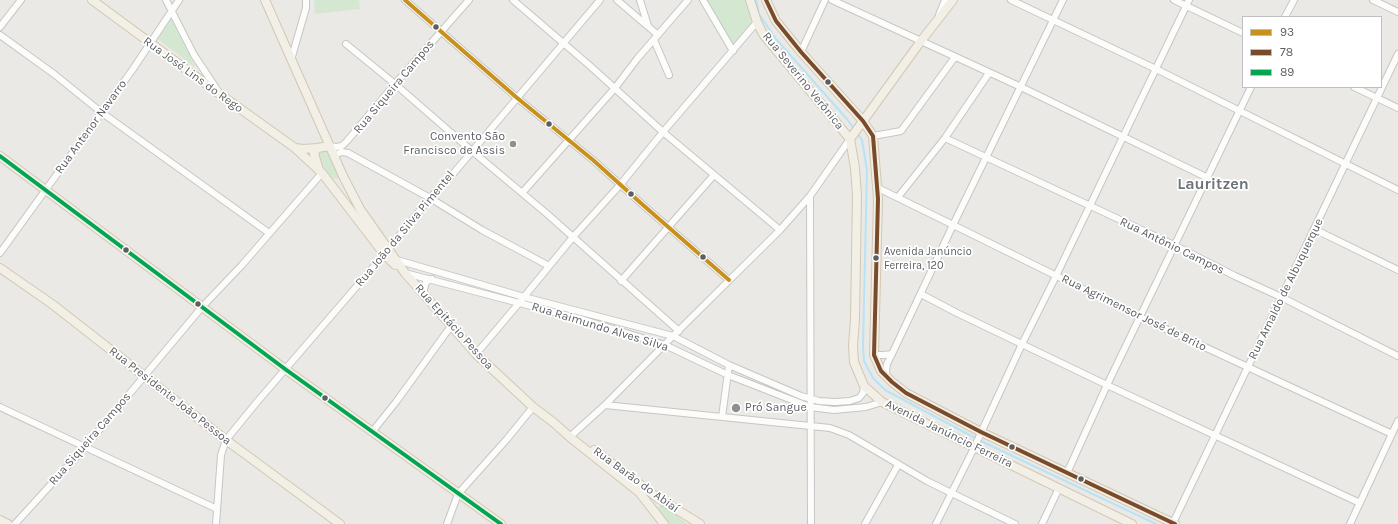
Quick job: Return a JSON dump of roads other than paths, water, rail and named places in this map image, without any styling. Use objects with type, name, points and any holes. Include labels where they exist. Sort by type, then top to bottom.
[{"type":"main road","name":"Rua José Lins do Rego","points":[[92,0],[150,44],[295,148],[321,172]]},
{"type":"main road","points":[[265,0],[343,176],[360,209],[387,251]]},
{"type":"main road","name":"Rua Severino Verônica","points":[[750,0],[757,22],[771,45],[851,138]]},
{"type":"main road","name":"Rua Severino Verônica","points":[[766,0],[776,21],[800,52],[861,123]]},
{"type":"main road","points":[[851,138],[921,41],[953,0]]},
{"type":"main road","points":[[861,123],[873,136]]},
{"type":"main road","name":"Avenida Janúncio Ferreira","points":[[873,136],[878,188],[874,355],[881,372],[906,393],[981,432],[1174,524]]},
{"type":"main road","name":"Avenida Janúncio Ferreira","points":[[851,138],[858,196],[853,346],[854,362],[864,386],[882,402],[1132,524]]},
{"type":"main road","points":[[295,148],[302,149],[330,146]]},
{"type":"main road","points":[[317,148],[314,157],[321,172],[405,272]]},
{"type":"main road","points":[[0,156],[285,369],[501,524]]},
{"type":"main road","points":[[327,180],[335,182],[339,181],[343,176]]},
{"type":"main road","name":"Rua Epitácio Pessoa","points":[[387,251],[476,354],[533,407],[572,436]]},
{"type":"main road","name":"Rua Presidente João Pessoa","points":[[0,268],[52,304],[145,375],[226,440],[340,524]]},
{"type":"main road","points":[[572,436],[638,492],[664,524]]},
{"type":"main road","name":"Rua Barão do Abiaí","points":[[572,436],[658,498],[699,524]]},
{"type":"main road","points":[[0,520],[8,524]]},
{"type":"street","points":[[0,27],[21,0]]},
{"type":"street","points":[[166,0],[194,55],[221,95]]},
{"type":"street","name":"Rua Antenor Navarro","points":[[0,253],[150,44],[179,0]]},
{"type":"street","points":[[291,60],[306,8],[306,0]]},
{"type":"street","points":[[405,0],[516,97],[593,160],[668,228],[729,280]]},
{"type":"street","name":"Rua Siqueira Campos","points":[[330,146],[342,146],[347,141],[440,31],[469,0]]},
{"type":"street","points":[[513,0],[564,43],[663,132],[780,230]]},
{"type":"street","name":"Rua João da Silva Pimentel","points":[[226,440],[387,251],[430,198],[452,175],[516,97],[600,0]]},
{"type":"street","points":[[617,0],[648,26],[656,37],[669,75]]},
{"type":"street","points":[[640,0],[648,26]]},
{"type":"street","points":[[522,194],[615,88],[688,0]]},
{"type":"street","points":[[703,0],[733,51]]},
{"type":"street","points":[[800,52],[825,0]]},
{"type":"street","points":[[832,0],[955,58],[1021,87],[1208,178]]},
{"type":"street","points":[[936,22],[945,0]]},
{"type":"street","points":[[1011,0],[1240,110],[1398,190]]},
{"type":"street","points":[[887,378],[887,364],[953,224],[1063,0]]},
{"type":"street","points":[[1174,0],[1188,3],[1242,32]]},
{"type":"street","points":[[1286,16],[1294,0]]},
{"type":"street","points":[[1373,0],[1398,12]]},
{"type":"street","points":[[936,524],[1188,3]]},
{"type":"street","points":[[476,354],[573,237],[620,185],[757,22]]},
{"type":"street","points":[[0,35],[54,74],[101,112],[269,233]]},
{"type":"street","points":[[346,44],[395,84],[573,237],[679,331]]},
{"type":"street","name":"Rua Arnaldo de Albuquerque","points":[[1174,524],[1398,54]]},
{"type":"street","points":[[873,136],[901,131],[955,58]]},
{"type":"street","points":[[898,197],[945,138],[989,73]]},
{"type":"street","points":[[1067,473],[1107,385],[1251,88]]},
{"type":"street","points":[[1356,88],[1398,108]]},
{"type":"street","points":[[572,436],[605,406],[672,336],[679,331],[780,230],[810,196],[851,138]]},
{"type":"street","name":"Rua Antônio Campos","points":[[945,138],[1174,245],[1398,356]]},
{"type":"street","points":[[334,155],[342,152],[348,153],[430,198],[482,230],[549,266]]},
{"type":"street","name":"Rua Siqueira Campos","points":[[15,524],[85,447],[202,307],[269,233],[321,172]]},
{"type":"street","points":[[621,281],[714,175]]},
{"type":"street","name":"Rua Agrimensor José de Brito","points":[[878,188],[1140,317],[1392,434]]},
{"type":"street","points":[[810,196],[811,524]]},
{"type":"street","points":[[1314,229],[1398,270]]},
{"type":"street","name":"Rua Raimundo Alves Silva","points":[[396,260],[524,297],[672,336],[785,390],[810,398],[835,402],[850,401],[859,398],[863,393],[864,386]]},
{"type":"street","name":"Rua Raimundo Alves Silva","points":[[405,272],[584,320],[665,345],[728,375],[810,407],[834,410],[866,407],[882,402]]},
{"type":"street","points":[[423,293],[426,282],[432,279]]},
{"type":"street","points":[[921,294],[955,312],[1107,385],[1360,503]]},
{"type":"street","points":[[584,320],[587,313]]},
{"type":"street","points":[[623,332],[625,323]]},
{"type":"street","points":[[372,432],[396,402],[451,326]]},
{"type":"street","points":[[874,355],[884,356],[892,354]]},
{"type":"street","points":[[722,417],[729,364]]},
{"type":"street","points":[[605,406],[838,430],[849,435],[898,465],[1015,524]]},
{"type":"street","points":[[447,524],[458,494],[533,407]]},
{"type":"street","points":[[0,408],[217,509]]},
{"type":"street","points":[[1350,524],[1398,421]]},
{"type":"street","points":[[216,524],[222,455],[226,440]]},
{"type":"street","points":[[865,524],[898,465]]},
{"type":"street","points":[[1042,524],[1059,488]]},
{"type":"street","points":[[650,506],[658,498]]},
{"type":"waterway","points":[[756,0],[759,14],[776,39],[855,130]]},
{"type":"waterway","points":[[857,133],[862,140],[867,170],[863,346],[864,361],[873,378],[885,390],[981,441],[1156,524]]},
{"type":"place","name":"Convento São Francisco de Assis","points":[[513,144]]},
{"type":"place","name":"Avenida Janúncio Ferreira, 120","points":[[876,258]]},
{"type":"place","name":"Pró Sangue","points":[[736,408]]},
{"type":"district","name":"Lauritzen","points":[[1213,184]]}]
